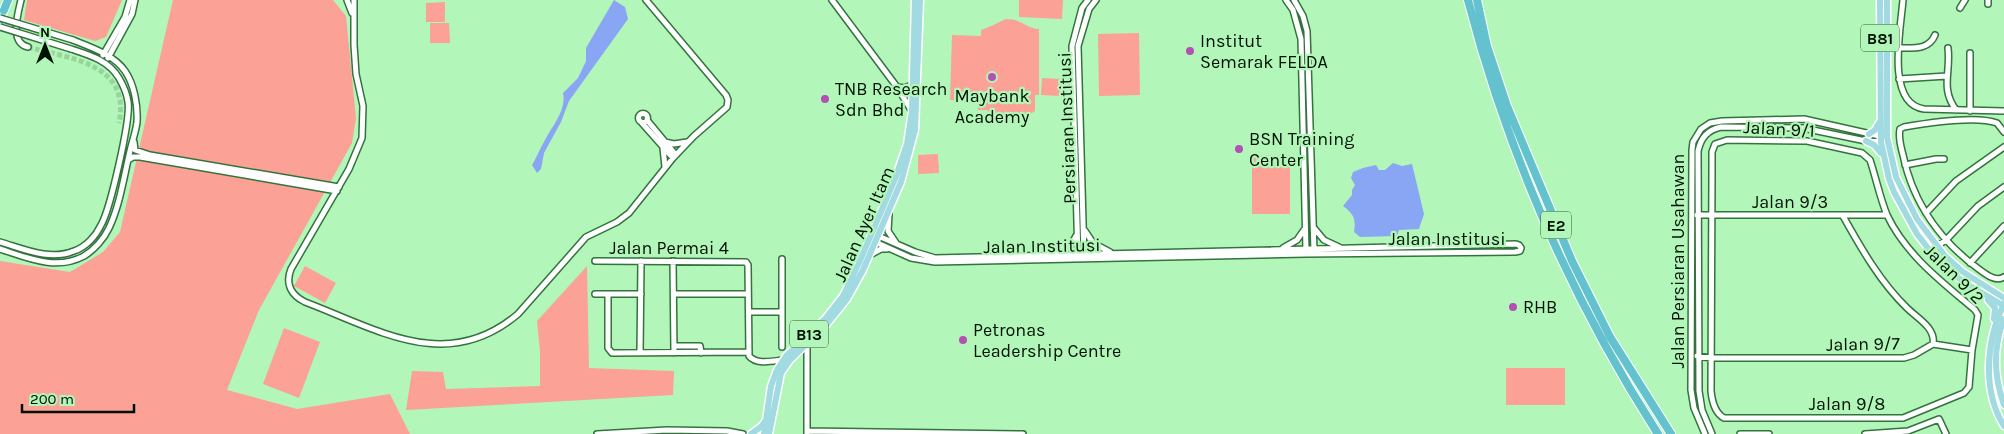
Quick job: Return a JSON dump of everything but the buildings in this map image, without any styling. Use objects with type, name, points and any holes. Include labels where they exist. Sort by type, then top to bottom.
[{"type":"highway","points":[[4,10],[7,0]]},
{"type":"highway","name":"E2","points":[[1468,0],[1499,107],[1528,184],[1564,266],[1602,341],[1658,434]]},
{"type":"highway","name":"E2","points":[[1477,0],[1487,46],[1507,106],[1572,262],[1610,337],[1671,434]]},
{"type":"main road","name":"Jalan Ayer Itam","points":[[770,434],[780,373],[790,360],[826,325],[847,298],[869,255],[873,237],[907,144],[912,111],[914,0]]},
{"type":"main road","name":"Jalan Ayer Itam","points":[[764,434],[771,386],[776,370],[783,360],[825,319],[843,296],[892,202],[900,182],[915,130],[920,0]]},
{"type":"main road","name":"B81","points":[[1880,0],[1880,117],[1884,139],[1902,192],[1917,219],[1953,265],[2004,298]]},
{"type":"main road","name":"B81","points":[[1887,0],[1884,159],[1894,192],[1917,234],[1942,264],[1979,291],[2004,305]]},
{"type":"main road","points":[[0,26],[4,10]]},
{"type":"main road","points":[[1869,134],[1877,128],[1880,117]]},
{"type":"main road","points":[[1866,141],[1878,148],[1884,159]]},
{"type":"main road","points":[[1984,286],[2004,291]]},
{"type":"main road","points":[[1979,291],[1994,306],[1996,314],[1989,353],[1990,378],[1995,405],[2004,426]]},
{"type":"main road","points":[[1993,328],[2004,305]]},
{"type":"main road","points":[[2004,319],[1996,348],[1996,368],[2004,405]]},
{"type":"main road","points":[[751,434],[762,426],[767,416]]},
{"type":"street","points":[[21,0],[16,29],[18,38],[28,47]]},
{"type":"street","points":[[117,63],[112,46],[127,13],[130,0]]},
{"type":"street","points":[[102,61],[132,14],[135,0]]},
{"type":"street","points":[[347,0],[353,18]]},
{"type":"street","points":[[354,0],[356,74],[364,122],[360,147],[289,274],[289,284],[294,295],[305,302],[394,336],[422,344],[448,345],[481,337],[518,314],[586,237],[617,222],[629,213],[674,156],[724,110],[728,100],[646,0]]},
{"type":"street","points":[[832,0],[897,87],[912,111]]},
{"type":"street","name":"Persiaran Institusi","points":[[1078,257],[1072,46],[1082,8],[1088,0]]},
{"type":"street","name":"Persiaran Institusi","points":[[1084,257],[1078,46],[1089,9],[1096,0]]},
{"type":"street","points":[[1286,0],[1293,10],[1301,39],[1306,251]]},
{"type":"street","points":[[1294,0],[1307,31],[1314,251]]},
{"type":"street","points":[[1903,0],[1899,48],[1899,77],[1905,98],[1918,108],[2004,111]]},
{"type":"street","points":[[1960,8],[1965,0]]},
{"type":"street","points":[[0,18],[73,40],[106,55],[117,63],[128,77],[136,102],[136,123],[128,160],[109,227],[101,241],[85,255],[72,261],[50,263],[0,249]]},
{"type":"street","points":[[0,26],[102,61],[116,72],[123,85],[128,102],[128,119],[102,224],[92,239],[82,247],[66,254],[45,254],[0,242]]},
{"type":"street","points":[[1899,48],[1928,46],[1935,35]]},
{"type":"street","points":[[94,49],[112,46]]},
{"type":"street","points":[[1948,48],[1950,63],[1946,89],[1949,100],[1956,110]]},
{"type":"street","points":[[1970,53],[1970,111]]},
{"type":"street","points":[[1887,74],[1899,77],[1947,76]]},
{"type":"street","points":[[897,87],[904,88],[912,85]]},
{"type":"street","name":"Jalan Persiaran Usahawan","points":[[1705,434],[1698,420],[1692,399],[1693,142],[1701,129],[1710,123],[1804,119],[1884,139]]},
{"type":"street","points":[[2002,278],[1995,278],[1970,263],[1946,240],[1926,213],[1914,192],[1905,165],[1899,134],[1900,129],[1931,122],[1986,120],[1997,123],[2004,132]]},
{"type":"street","points":[[644,121],[674,156]]},
{"type":"street","name":"Jalan Persiaran Usahawan","points":[[1712,434],[1700,401],[1698,151],[1703,137],[1713,130],[1725,127],[1803,128],[1866,141],[1884,139]]},
{"type":"street","points":[[133,136],[134,148],[138,152],[338,189]]},
{"type":"street","name":"Jalan 9/1","points":[[1711,215],[1712,152],[1715,144],[1727,140],[1806,141],[1862,153],[1870,160]]},
{"type":"street","points":[[664,145],[688,142]]},
{"type":"street","points":[[664,145],[665,168]]},
{"type":"street","points":[[1926,213],[1961,177],[2004,147]]},
{"type":"street","points":[[128,160],[133,157],[140,157],[338,189]]},
{"type":"street","points":[[1905,165],[1944,159]]},
{"type":"street","name":"Jalan 9/2","points":[[1870,160],[1887,215],[1923,266],[1975,310],[1978,315],[1972,350],[1969,387]]},
{"type":"street","points":[[1934,243],[1940,244],[1946,240],[1978,206],[2004,187]]},
{"type":"street","points":[[892,202],[887,226],[890,237],[897,244]]},
{"type":"street","name":"Jalan 9/3","points":[[1692,215],[1887,215]]},
{"type":"street","points":[[1711,215],[1711,358]]},
{"type":"street","name":"Jalan 9/7","points":[[1691,354],[1711,358],[1904,358],[1914,355],[1933,344],[1933,336],[1930,329],[1905,307],[1869,262],[1843,216]]},
{"type":"street","points":[[1313,226],[1324,240],[1342,248]]},
{"type":"street","points":[[1970,263],[2004,226]]},
{"type":"street","points":[[1084,228],[1093,243],[1114,253]]},
{"type":"street","points":[[1280,250],[1297,240],[1305,228]]},
{"type":"street","points":[[1046,255],[1073,243],[1077,230]]},
{"type":"street","name":"Jalan Institusi","points":[[873,237],[935,258],[1046,255],[1078,257]]},
{"type":"street","name":"Jalan Institusi","points":[[873,237],[911,258],[934,262],[1306,251],[1515,252],[1520,251],[1521,248],[1516,244],[1342,248],[1314,251]]},
{"type":"street","points":[[1942,253],[1942,247],[1946,240]]},
{"type":"street","points":[[869,255],[881,249],[890,248]]},
{"type":"street","name":"Jalan Institusi","points":[[1084,257],[1114,253],[1306,251]]},
{"type":"street","points":[[782,259],[782,347]]},
{"type":"street","name":"Jalan Permai 4","points":[[595,261],[746,262],[748,265],[749,352]]},
{"type":"street","points":[[640,353],[641,261]]},
{"type":"street","points":[[673,261],[674,353]]},
{"type":"street","points":[[595,294],[641,294]]},
{"type":"street","points":[[608,294],[609,351],[612,353],[749,352],[750,358],[754,361],[771,362],[783,360]]},
{"type":"street","points":[[674,294],[748,294]]},
{"type":"street","points":[[749,312],[782,312]]},
{"type":"street","points":[[807,344],[807,432],[1023,434]]},
{"type":"street","points":[[1933,344],[1972,350]]},
{"type":"street","points":[[674,346],[700,346],[701,353]]},
{"type":"street","name":"Jalan 9/8","points":[[1711,358],[1712,397],[1718,414],[1724,418],[1903,418],[1964,393],[1969,387]]},
{"type":"street","points":[[771,362],[775,364],[776,370]]},
{"type":"street","points":[[1865,434],[1909,432],[1939,419],[1946,434]]},
{"type":"street","points":[[597,434],[728,431],[743,434]]},
{"type":"street","points":[[1740,434],[1769,434]]},
{"type":"shaded area","points":[[27,0],[122,0],[106,37],[95,41],[24,20]]},
{"type":"shaded area","points":[[173,0],[333,0],[346,16],[356,118],[352,143],[259,310],[227,390],[297,409],[390,394],[410,434],[0,434],[0,261],[70,272],[103,252],[120,232]]},
{"type":"shaded area","points":[[1019,0],[1063,0],[1062,19],[1019,17]]},
{"type":"shaded area","points":[[445,2],[445,22],[426,22],[426,3]]},
{"type":"shaded area","points":[[1006,19],[1012,19],[1039,29],[1039,95],[1035,95],[1035,111],[1023,118],[1010,121],[998,119],[987,110],[978,110],[978,101],[950,100],[952,35],[981,36],[981,30]]},
{"type":"shaded area","points":[[430,23],[449,23],[450,43],[430,43]]},
{"type":"shaded area","points":[[1139,33],[1140,95],[1099,96],[1098,34]]},
{"type":"shaded area","points":[[1042,78],[1061,79],[1060,96],[1041,95]]},
{"type":"shaded area","points":[[938,154],[939,173],[918,174],[918,155]]},
{"type":"shaded area","points":[[1290,155],[1290,214],[1252,214],[1252,156]]},
{"type":"shaded area","points":[[305,266],[336,283],[325,303],[294,286]]},
{"type":"shaded area","points":[[587,266],[589,368],[674,371],[673,395],[406,410],[412,371],[443,372],[446,389],[540,386],[540,351],[537,321]]},
{"type":"shaded area","points":[[284,328],[320,342],[299,398],[263,384]]},
{"type":"shaded area","points":[[1506,368],[1565,368],[1565,405],[1506,405]]},
{"type":"water","points":[[614,0],[625,7],[628,19],[569,101],[561,122],[544,153],[541,169],[537,173],[532,165],[561,112],[564,99],[563,93],[578,78],[586,61],[586,48]]},
{"type":"water","points":[[1393,163],[1402,166],[1412,164],[1424,214],[1419,229],[1399,230],[1397,236],[1360,237],[1354,232],[1355,224],[1352,214],[1343,206],[1352,195],[1355,185],[1351,178],[1353,172],[1376,165],[1379,170],[1385,170]]},
{"type":"tunnel","points":[[28,47],[79,60],[107,76],[116,88],[120,103],[119,123]]},
{"type":"place","name":"Institut Semarak FELDA","points":[[1190,51]]},
{"type":"place","name":"Maybank Academy","points":[[992,77]]},
{"type":"place","name":"TNB Research Sdn Bhd","points":[[825,99]]},
{"type":"place","name":"BSN Training Center","points":[[1239,149]]},
{"type":"place","name":"RHB","points":[[1513,307]]},
{"type":"place","name":"Petronas Leadership Centre","points":[[963,340]]}]
